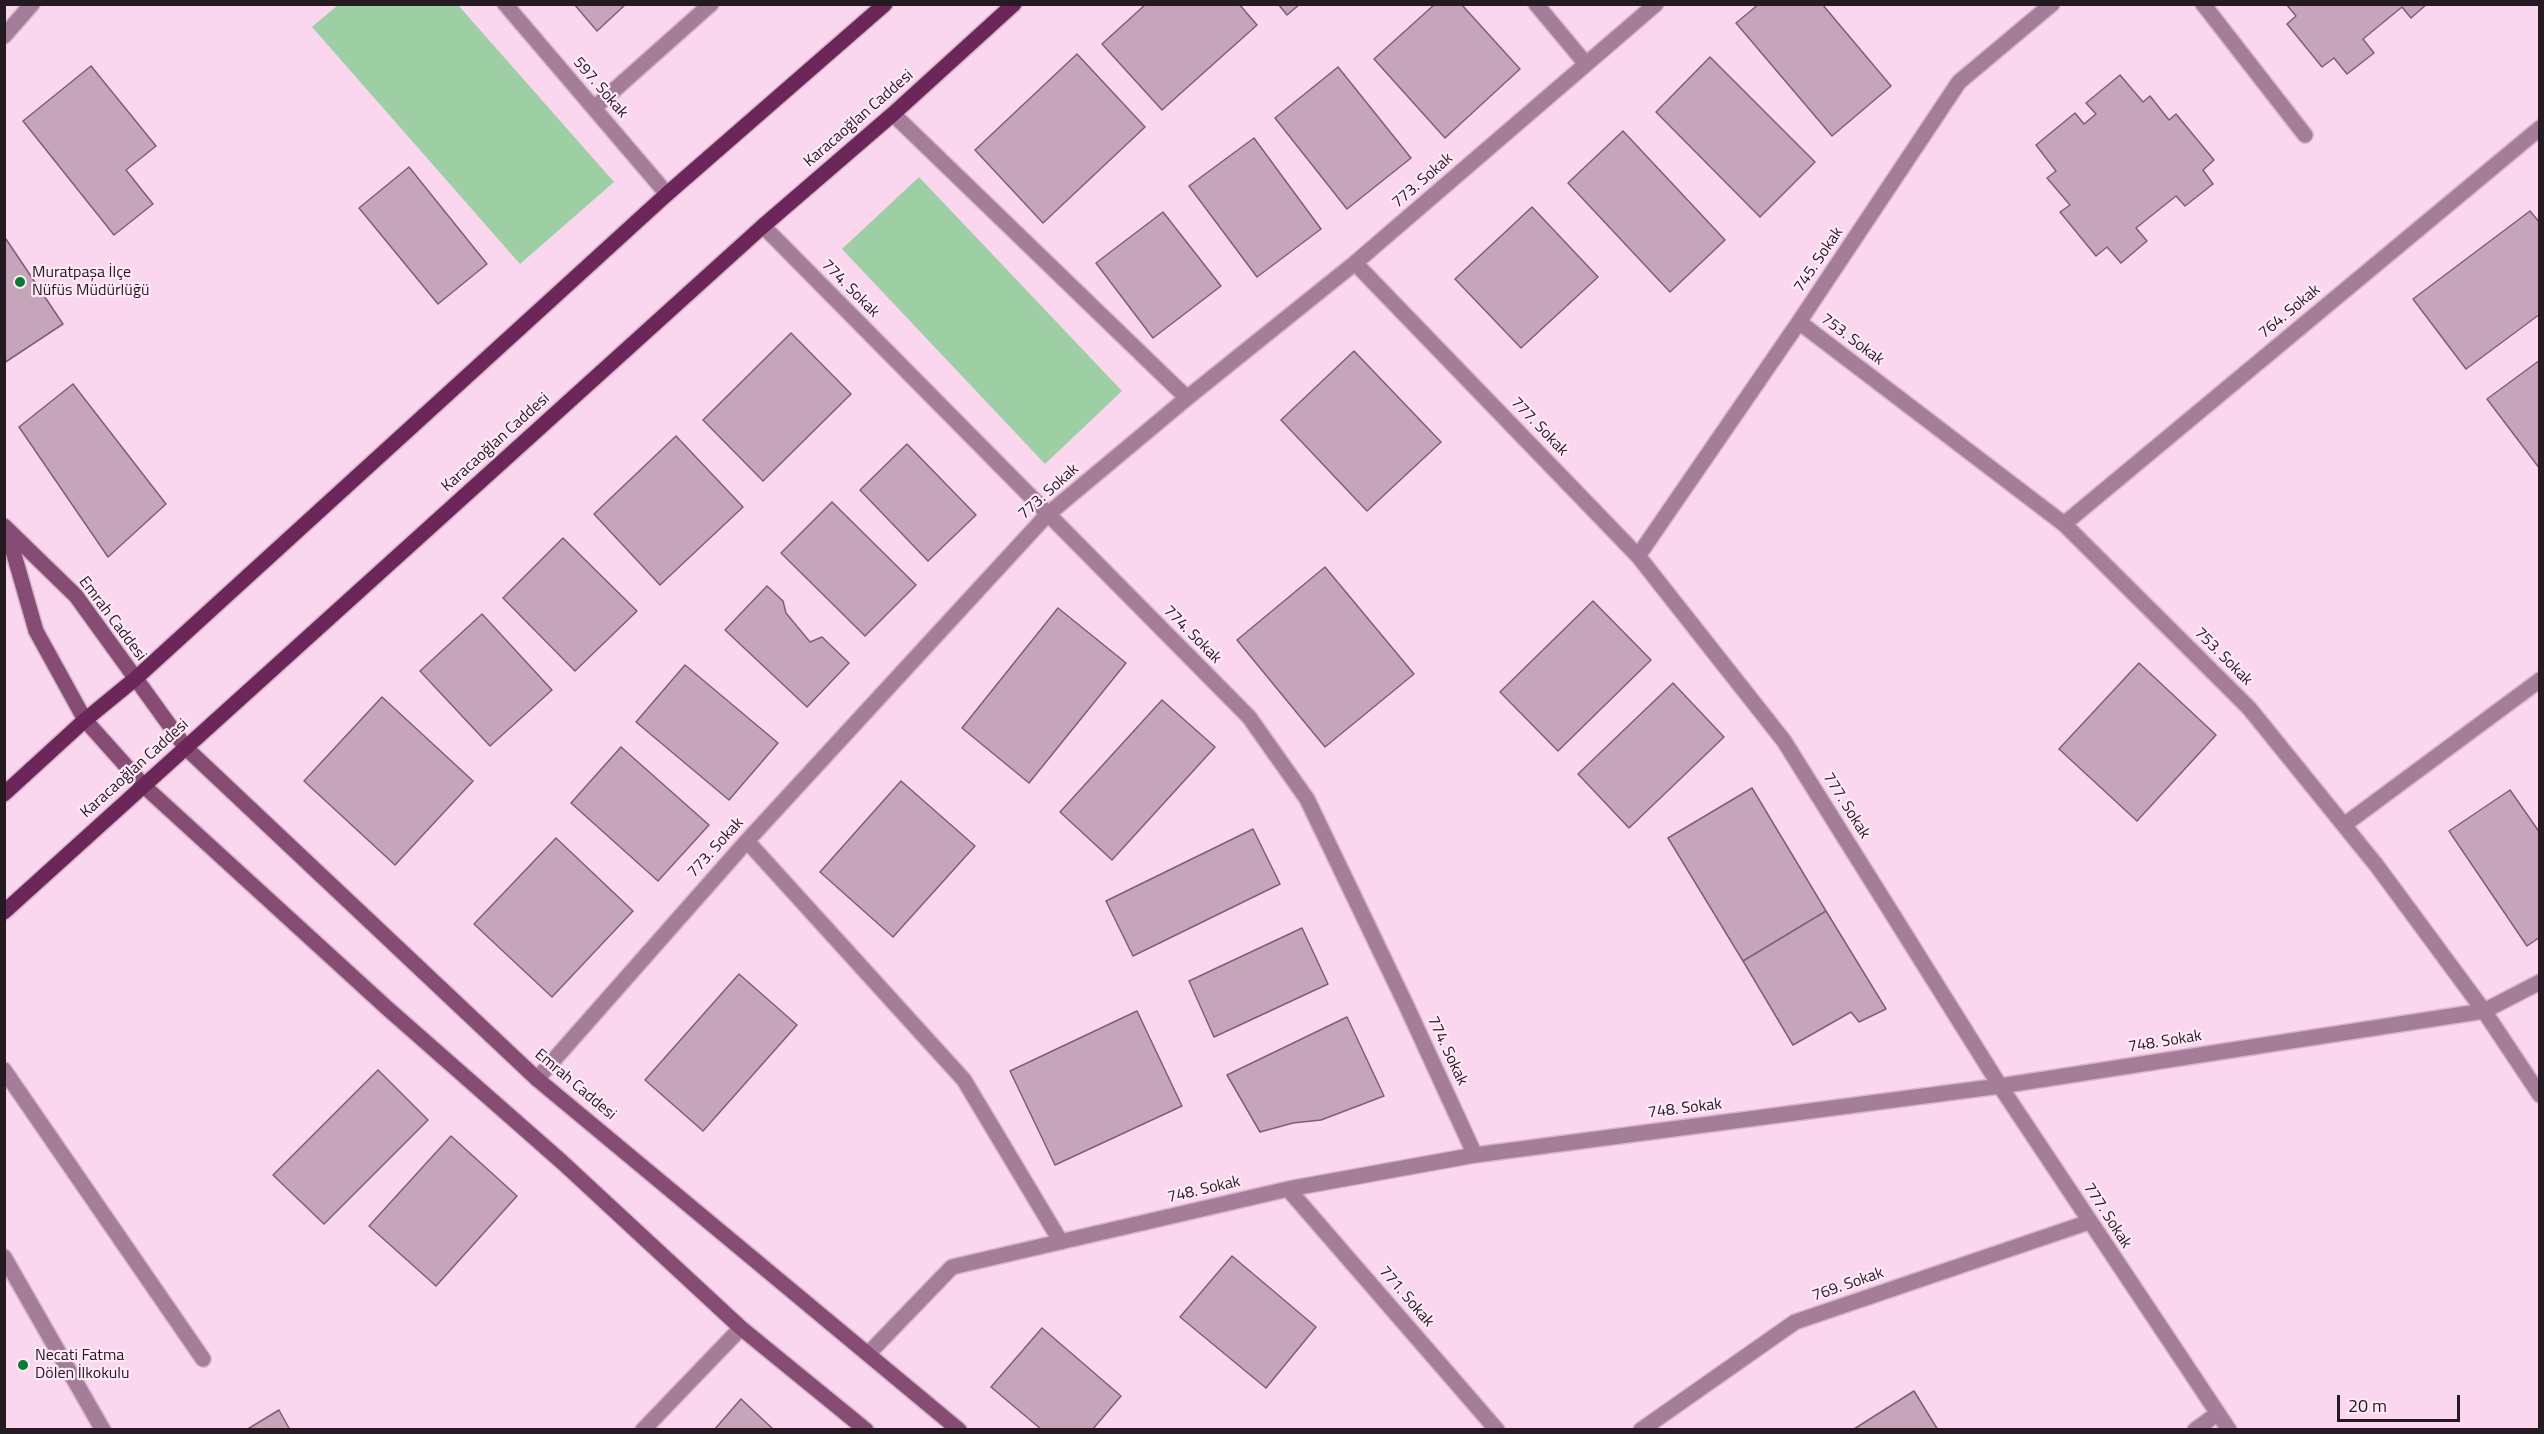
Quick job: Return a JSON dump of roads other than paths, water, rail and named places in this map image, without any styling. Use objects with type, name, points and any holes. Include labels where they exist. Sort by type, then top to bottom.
[{"type":"main road","points":[[4,794],[85,720],[135,680],[668,194],[885,4]]},
{"type":"main road","name":"Karacaoğlan Caddesi","points":[[4,912],[763,226],[893,114],[1014,4]]},
{"type":"street","points":[[4,36],[32,4]]},
{"type":"street","name":"597. Sokak","points":[[505,4],[668,194]]},
{"type":"street","points":[[594,108],[711,4]]},
{"type":"street","points":[[1536,4],[1586,64]]},
{"type":"street","name":"773. Sokak","points":[[537,1079],[747,841],[1047,515],[1186,398],[1355,263],[1656,4]]},
{"type":"street","name":"745. Sokak","points":[[1638,556],[1799,322],[1959,82],[2052,4]]},
{"type":"street","points":[[2203,4],[2305,135]]},
{"type":"street","points":[[893,114],[1186,398]]},
{"type":"street","name":"764. Sokak","points":[[2064,524],[2540,128]]},
{"type":"street","name":"774. Sokak","points":[[763,226],[1249,717],[1307,799],[1475,1155]]},
{"type":"street","name":"777. Sokak","points":[[1355,263],[1638,556],[1784,741],[2000,1086],[2229,1430]]},
{"type":"street","name":"753. Sokak","points":[[1799,322],[2064,524],[2249,708],[2343,825],[2484,1011],[2540,1095]]},
{"type":"street","name":"Emrah Caddesi","points":[[6,528],[76,596],[186,748],[537,1079],[959,1430]]},
{"type":"street","name":"Emrah Caddesi","points":[[6,528],[36,631],[85,720],[144,786]]},
{"type":"street","points":[[2343,825],[2540,680]]},
{"type":"street","points":[[144,786],[387,1008],[562,1162],[741,1328],[866,1430]]},
{"type":"street","points":[[747,841],[964,1080],[1061,1242]]},
{"type":"street","name":"748. Sokak","points":[[869,1353],[952,1267],[1288,1189],[1475,1155],[2000,1086],[2484,1011],[2540,982]]},
{"type":"street","points":[[4,1070],[203,1359]]},
{"type":"street","name":"771. Sokak","points":[[1288,1189],[1497,1430]]},
{"type":"street","name":"769. Sokak","points":[[1641,1430],[1795,1322],[2089,1222]]},
{"type":"street","points":[[4,1257],[103,1430]]},
{"type":"street","points":[[643,1430],[741,1328]]},
{"type":"street","points":[[2194,1430],[2217,1414]]},
{"type":"place","name":"Muratpaşa İlçe Nüfüs Müdürlüğü","points":[[20,282]]},
{"type":"place","name":"Necati Fatma Dölen İlkokulu","points":[[23,1365]]}]
